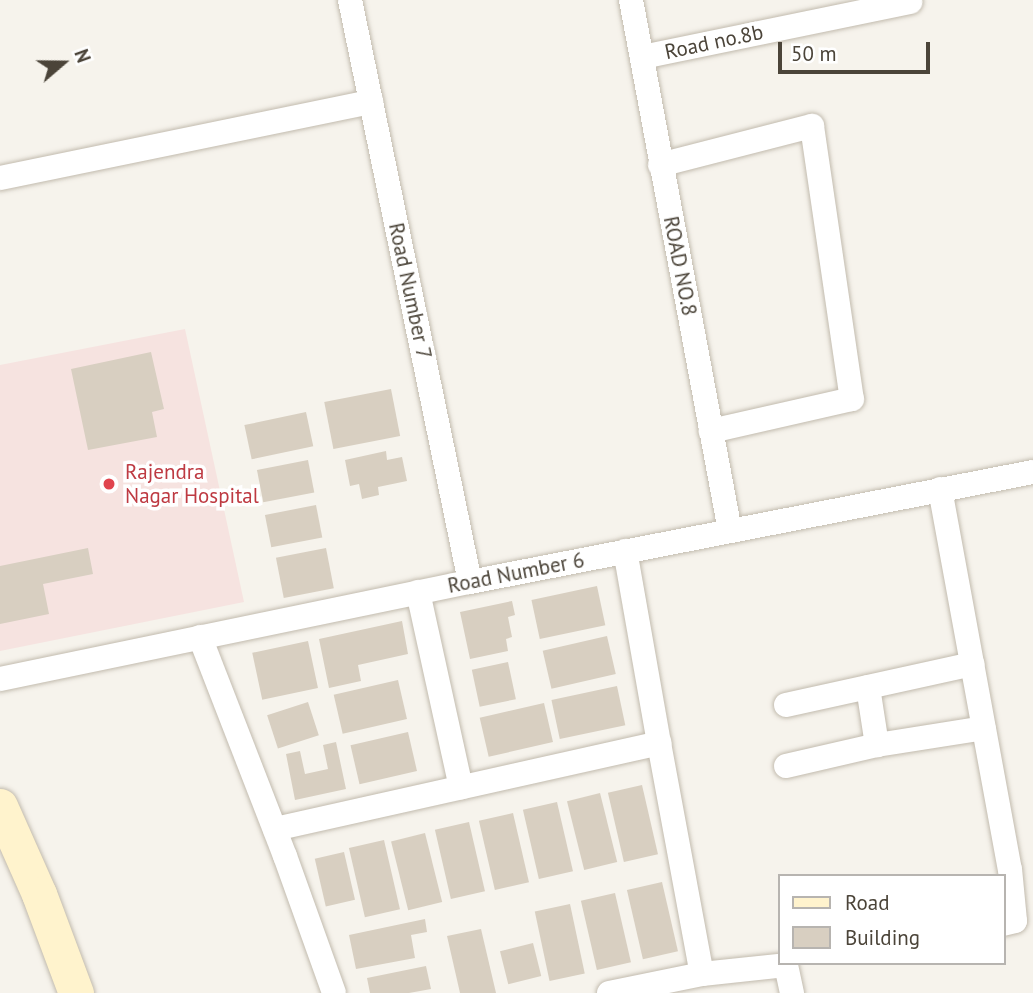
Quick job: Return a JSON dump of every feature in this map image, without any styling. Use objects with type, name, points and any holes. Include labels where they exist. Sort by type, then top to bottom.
[{"type":"main road","points":[[0,806],[40,894],[76,993]]},
{"type":"street","name":"Road Number 7","points":[[350,0],[470,582]]},
{"type":"street","name":"ROAD NO.8","points":[[631,0],[730,531]]},
{"type":"street","name":"Road no.8b","points":[[642,57],[910,2]]},
{"type":"street","points":[[0,178],[371,102]]},
{"type":"street","points":[[660,165],[812,126],[852,399],[711,431]]},
{"type":"street","name":"Road Number 6","points":[[0,679],[418,592],[1033,472]]},
{"type":"street","points":[[940,489],[1010,869],[1015,922],[1005,924]]},
{"type":"street","points":[[625,551],[702,974]]},
{"type":"street","points":[[418,592],[461,788]]},
{"type":"street","points":[[200,637],[275,830],[334,993]]},
{"type":"street","points":[[786,705],[973,664]]},
{"type":"street","points":[[868,687],[877,744]]},
{"type":"street","points":[[786,766],[877,744],[984,728]]},
{"type":"street","points":[[275,830],[659,743]]},
{"type":"street","points":[[609,993],[702,974],[783,965]]},
{"type":"street","points":[[792,965],[792,993]]},
{"type":"shaded area","name":"Rajendra Nagar Hospital","points":[[185,329],[244,602],[0,651],[0,365]]},
{"type":"building","points":[[151,352],[164,409],[152,412],[157,437],[88,450],[71,369]]},
{"type":"building","points":[[391,389],[400,436],[333,449],[324,402]]},
{"type":"building","points":[[306,412],[313,446],[252,459],[244,425]]},
{"type":"building","points":[[386,451],[387,460],[402,457],[407,481],[378,487],[379,495],[362,499],[359,484],[350,486],[345,460]]},
{"type":"building","points":[[308,460],[314,492],[263,502],[257,470]]},
{"type":"building","points":[[316,505],[322,537],[271,547],[265,515]]},
{"type":"building","points":[[88,548],[93,574],[43,584],[49,614],[0,624],[0,566]]},
{"type":"building","points":[[326,548],[334,588],[284,598],[276,558]]},
{"type":"building","points":[[597,586],[605,625],[540,639],[531,600]]},
{"type":"building","points":[[512,601],[515,615],[508,617],[512,637],[506,639],[508,651],[470,659],[460,612]]},
{"type":"building","points":[[402,621],[408,654],[358,665],[361,681],[329,688],[319,639]]},
{"type":"building","points":[[607,636],[616,674],[551,689],[543,651]]},
{"type":"building","points":[[308,641],[318,688],[262,700],[252,653]]},
{"type":"building","points":[[508,662],[516,699],[480,707],[472,670]]},
{"type":"building","points":[[398,680],[407,719],[343,734],[334,695]]},
{"type":"building","points":[[617,686],[625,725],[560,739],[551,700]]},
{"type":"building","points":[[308,702],[319,735],[278,749],[267,715]]},
{"type":"building","points":[[544,703],[553,742],[489,757],[480,718]]},
{"type":"building","points":[[408,732],[417,771],[360,784],[351,745]]},
{"type":"building","points":[[336,742],[346,789],[295,800],[286,754],[300,751],[305,774],[328,769],[323,745]]},
{"type":"building","points":[[642,785],[658,854],[624,862],[608,793]]},
{"type":"building","points":[[600,793],[617,862],[584,870],[567,801]]},
{"type":"building","points":[[557,802],[573,871],[539,879],[523,810]]},
{"type":"building","points":[[513,813],[529,882],[495,890],[479,821]]},
{"type":"building","points":[[469,822],[485,891],[451,899],[435,830]]},
{"type":"building","points":[[425,833],[442,902],[408,910],[391,841]]},
{"type":"building","points":[[384,840],[400,909],[365,917],[349,848]]},
{"type":"building","points":[[344,852],[355,900],[326,906],[315,859]]},
{"type":"building","points":[[662,882],[678,951],[643,959],[627,890]]},
{"type":"building","points":[[615,893],[631,962],[597,970],[581,901]]},
{"type":"building","points":[[570,904],[585,973],[550,981],[535,911]]},
{"type":"building","points":[[425,919],[427,932],[411,935],[415,958],[356,969],[349,935]]},
{"type":"building","points":[[481,929],[496,993],[460,993],[447,936]]},
{"type":"building","points":[[533,943],[541,976],[508,984],[500,951]]},
{"type":"building","points":[[426,966],[431,989],[409,993],[370,993],[367,978]]},
{"type":"place","name":"Rajendra Nagar Hospital","points":[[109,484]]}]
